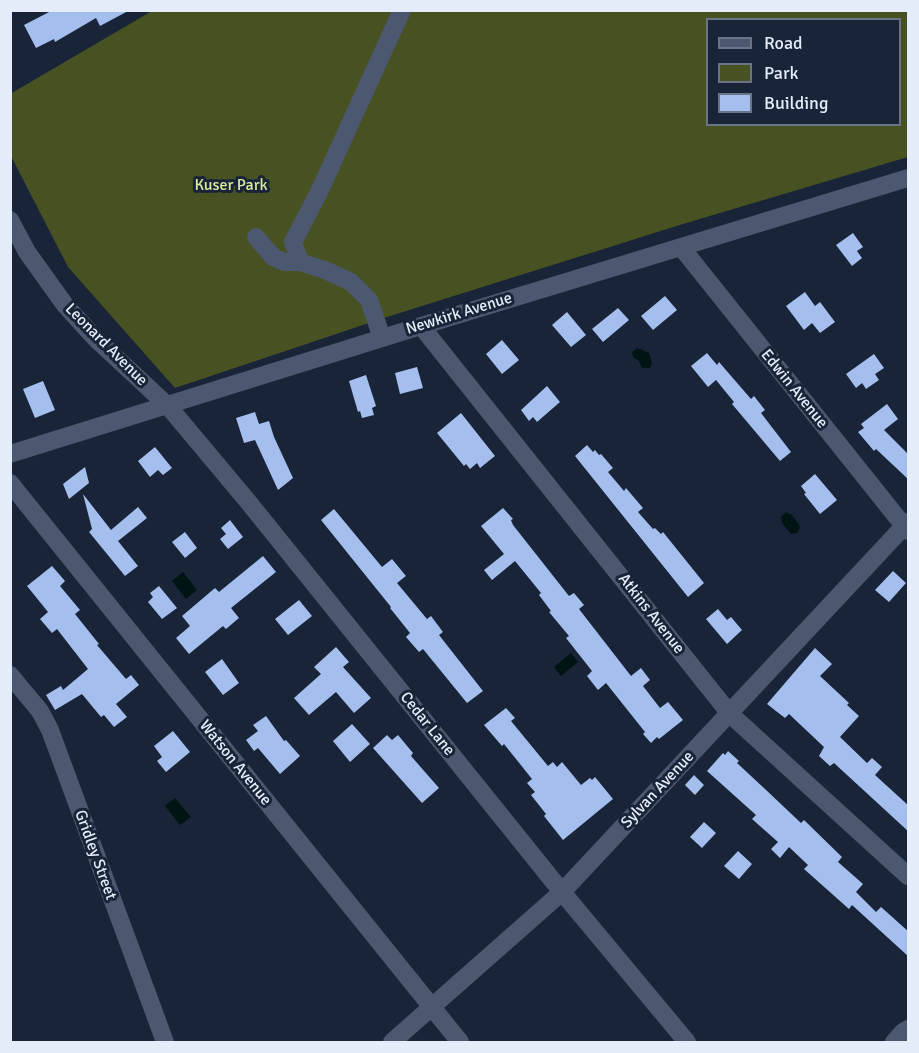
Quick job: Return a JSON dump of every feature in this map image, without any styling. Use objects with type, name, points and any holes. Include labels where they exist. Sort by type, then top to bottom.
[{"type":"street","points":[[300,262],[293,242],[319,192],[402,10]]},
{"type":"street","name":"Newkirk Avenue","points":[[10,454],[909,178]]},
{"type":"street","name":"Leonard Avenue","points":[[10,220],[27,252],[65,305],[94,338],[168,406]]},
{"type":"street","points":[[256,237],[273,257],[284,262],[300,262],[325,270],[351,282],[369,300],[382,338]]},
{"type":"street","name":"Edwin Avenue","points":[[681,247],[907,527]]},
{"type":"street","name":"Atkins Avenue","points":[[421,326],[730,714],[909,876]]},
{"type":"street","name":"Cedar Lane","points":[[168,406],[250,504],[562,892],[687,1042]]},
{"type":"street","name":"Watson Avenue","points":[[10,483],[460,1042]]},
{"type":"street","name":"Sylvan Avenue","points":[[392,1042],[562,892],[907,527]]},
{"type":"street","name":"Gridley Street","points":[[10,675],[40,711],[50,730],[165,1042]]},
{"type":"street","points":[[894,1042],[909,1029]]},
{"type":"green space","name":"Kuser Park","points":[[152,11],[908,11],[908,157],[683,224],[387,317],[175,388],[68,267],[11,156],[10,94]]},
{"type":"shaded area","points":[[637,348],[649,353],[652,363],[650,368],[642,368],[639,361],[633,357],[632,352]]},
{"type":"shaded area","points":[[786,512],[792,515],[800,526],[798,533],[791,534],[782,523],[781,517]]},
{"type":"shaded area","points":[[183,572],[197,590],[186,599],[172,581]]},
{"type":"shaded area","points":[[571,653],[578,662],[561,676],[554,667]]},
{"type":"shaded area","points":[[175,798],[191,817],[180,825],[165,806]]},
{"type":"building","points":[[53,10],[130,10],[100,26],[96,18],[55,42],[54,39],[36,48],[24,25]]},
{"type":"building","points":[[853,233],[863,247],[857,251],[862,258],[852,266],[836,245]]},
{"type":"building","points":[[805,292],[815,306],[820,302],[835,322],[820,333],[812,323],[804,330],[786,306]]},
{"type":"building","points":[[665,296],[677,310],[653,330],[641,316]]},
{"type":"building","points":[[618,308],[629,320],[603,342],[592,329]]},
{"type":"building","points":[[567,312],[586,335],[571,347],[552,325]]},
{"type":"building","points":[[502,340],[519,360],[502,374],[486,354]]},
{"type":"building","points":[[707,353],[717,365],[719,362],[751,399],[754,396],[765,410],[761,413],[791,452],[780,461],[732,404],[734,402],[716,380],[708,387],[691,366]]},
{"type":"building","points":[[874,354],[884,368],[875,374],[879,380],[866,389],[862,383],[856,388],[846,374]]},
{"type":"building","points":[[417,367],[423,388],[400,394],[395,373]]},
{"type":"building","points":[[366,375],[376,406],[372,408],[374,415],[362,418],[349,381]]},
{"type":"building","points":[[43,381],[55,410],[35,418],[23,389]]},
{"type":"building","points":[[547,386],[560,402],[537,422],[533,417],[529,421],[521,410]]},
{"type":"building","points":[[887,404],[898,419],[884,430],[909,455],[909,480],[876,449],[874,451],[858,432],[864,428],[861,424]]},
{"type":"building","points":[[255,412],[259,424],[269,421],[293,478],[278,490],[255,440],[244,443],[236,418]]},
{"type":"building","points":[[461,413],[495,456],[480,468],[477,463],[470,469],[466,464],[464,466],[437,433]]},
{"type":"building","points":[[587,445],[593,452],[595,450],[599,455],[601,454],[613,468],[608,472],[643,508],[638,512],[653,529],[655,528],[661,534],[663,532],[704,583],[688,597],[575,456]]},
{"type":"building","points":[[155,447],[172,468],[163,475],[158,470],[150,477],[138,461]]},
{"type":"building","points":[[85,467],[89,483],[69,499],[63,484]]},
{"type":"building","points":[[815,474],[837,500],[820,514],[804,494],[806,493],[801,486]]},
{"type":"building","points":[[83,494],[111,530],[138,507],[147,518],[118,541],[138,566],[125,576],[89,532],[92,529]]},
{"type":"building","points":[[503,508],[513,519],[511,520],[513,525],[569,596],[574,593],[584,605],[579,609],[631,676],[641,668],[650,680],[643,686],[660,708],[668,702],[683,720],[659,739],[657,737],[651,743],[643,734],[645,732],[606,683],[598,690],[587,676],[592,671],[566,638],[569,636],[549,612],[551,611],[539,595],[541,593],[515,561],[492,580],[484,570],[504,554],[481,526]]},
{"type":"building","points":[[334,509],[382,567],[392,559],[406,576],[397,583],[427,619],[431,616],[443,632],[439,635],[483,691],[467,703],[423,649],[419,652],[406,637],[410,633],[321,520]]},
{"type":"building","points":[[230,520],[243,537],[228,549],[220,539],[226,534],[221,528]]},
{"type":"building","points":[[185,532],[197,548],[185,558],[172,542]]},
{"type":"building","points":[[263,556],[276,572],[231,608],[239,618],[226,629],[223,626],[189,654],[176,638],[190,626],[182,616],[215,588],[219,592]]},
{"type":"building","points":[[52,566],[65,581],[60,586],[80,610],[75,614],[99,644],[97,645],[126,679],[131,675],[139,685],[116,704],[127,717],[114,727],[104,715],[101,717],[82,694],[55,710],[46,695],[61,686],[63,690],[88,669],[57,629],[52,633],[40,619],[48,612],[27,586]]},
{"type":"building","points":[[893,571],[906,583],[889,602],[875,590]]},
{"type":"building","points":[[159,586],[177,608],[162,619],[148,602],[153,597],[150,593]]},
{"type":"building","points":[[299,600],[312,616],[288,635],[275,619]]},
{"type":"building","points":[[718,609],[727,620],[731,617],[742,630],[727,644],[706,619]]},
{"type":"building","points":[[336,647],[349,662],[343,667],[371,698],[354,713],[336,692],[309,715],[294,698],[321,674],[314,667]]},
{"type":"building","points":[[815,648],[832,664],[820,676],[849,703],[847,705],[859,716],[840,737],[867,763],[872,758],[882,767],[875,775],[909,806],[909,832],[834,763],[830,766],[819,756],[824,747],[789,714],[785,718],[767,704]]},
{"type":"building","points":[[222,659],[239,683],[223,695],[205,672]]},
{"type":"building","points":[[506,708],[515,718],[511,721],[548,766],[553,762],[557,767],[562,762],[581,785],[595,777],[613,799],[563,840],[531,795],[535,792],[527,783],[532,779],[504,744],[502,746],[484,725]]},
{"type":"building","points":[[266,716],[284,741],[286,740],[300,756],[280,774],[258,748],[254,751],[246,740],[258,731],[253,725]]},
{"type":"building","points":[[352,724],[370,744],[350,762],[333,741]]},
{"type":"building","points":[[173,731],[190,752],[166,772],[157,761],[162,757],[154,746]]},
{"type":"building","points":[[387,735],[392,740],[398,735],[413,753],[411,756],[439,788],[422,803],[373,748]]},
{"type":"building","points":[[728,751],[739,761],[737,763],[801,823],[804,820],[842,857],[838,862],[863,884],[856,892],[876,912],[881,907],[909,932],[909,957],[852,905],[849,909],[804,869],[808,865],[789,847],[780,858],[771,849],[778,842],[752,819],[756,815],[707,771],[723,753],[725,755]]},
{"type":"building","points":[[694,775],[704,785],[695,795],[685,785]]},
{"type":"building","points":[[704,822],[716,833],[702,848],[690,837]]},
{"type":"building","points":[[738,851],[752,864],[739,879],[724,866]]}]
